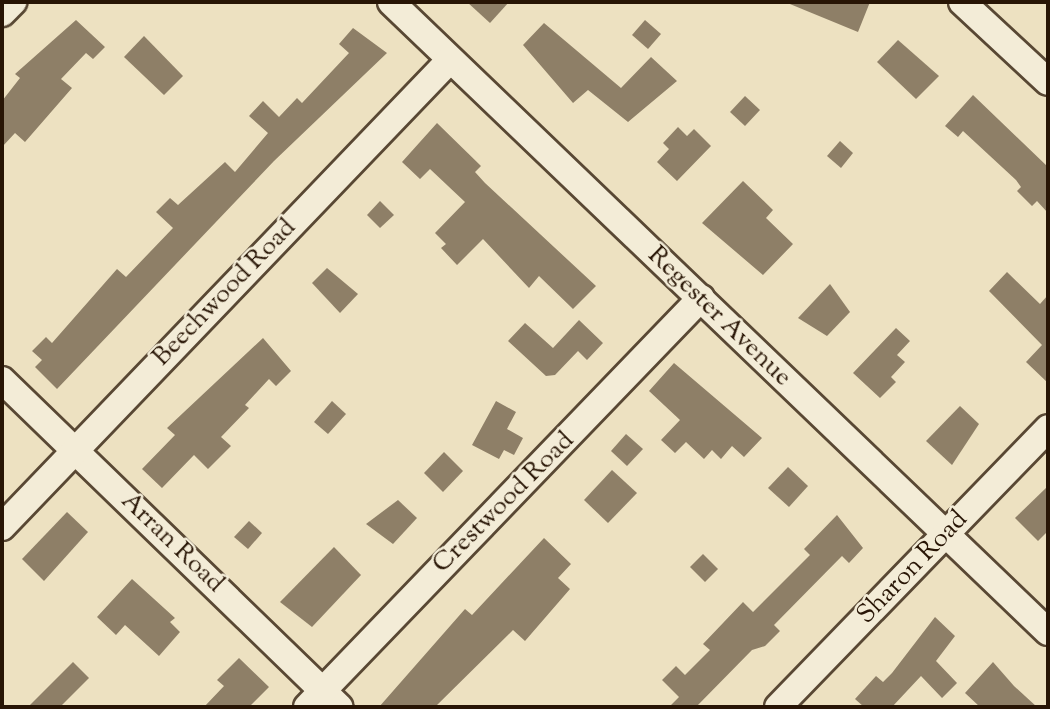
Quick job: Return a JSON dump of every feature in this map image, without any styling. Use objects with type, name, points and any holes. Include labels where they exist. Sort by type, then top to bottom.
[{"type":"street","points":[[2,13],[13,2]]},
{"type":"street","name":"Regester Avenue","points":[[391,2],[1048,632]]},
{"type":"street","points":[[962,2],[1048,82]]},
{"type":"street","name":"Beechwood Road","points":[[2,527],[450,60]]},
{"type":"street","name":"Crestwood Road","points":[[314,697],[701,298]]},
{"type":"street","name":"Arran Road","points":[[2,380],[75,448],[314,697],[340,707]]},
{"type":"street","name":"Sharon Road","points":[[778,707],[1048,428]]},
{"type":"building","points":[[467,2],[509,2],[490,23]]},
{"type":"building","points":[[785,2],[870,2],[858,32]]},
{"type":"building","points":[[76,20],[105,47],[93,59],[86,53],[61,79],[72,88],[25,142],[15,133],[2,147],[2,101],[20,78],[15,74]]},
{"type":"building","points":[[645,20],[661,34],[648,49],[632,35]]},
{"type":"building","points":[[544,23],[621,88],[651,57],[677,81],[628,122],[588,90],[573,103],[523,45]]},
{"type":"building","points":[[353,28],[387,53],[274,161],[57,389],[35,367],[42,360],[32,351],[46,337],[52,343],[117,269],[126,277],[173,228],[156,212],[170,198],[178,205],[225,162],[235,172],[268,133],[249,116],[263,101],[279,117],[297,98],[302,103],[349,53],[339,44]]},
{"type":"building","points":[[144,36],[183,76],[164,95],[124,57]]},
{"type":"building","points":[[898,40],[939,76],[916,99],[877,62]]},
{"type":"building","points":[[973,95],[1048,167],[1048,213],[1037,201],[1032,206],[1017,191],[1021,187],[1016,180],[963,131],[958,137],[945,126]]},
{"type":"building","points":[[745,96],[760,110],[745,126],[730,112]]},
{"type":"building","points":[[437,123],[481,166],[475,172],[485,183],[596,286],[573,309],[539,276],[529,288],[483,239],[457,265],[441,248],[446,244],[435,233],[465,202],[430,169],[420,179],[402,162]]},
{"type":"building","points":[[678,127],[687,136],[694,129],[711,146],[677,181],[657,162],[669,149],[663,143]]},
{"type":"building","points":[[840,141],[853,153],[841,168],[827,156]]},
{"type":"building","points":[[743,181],[773,210],[766,218],[793,244],[763,275],[702,223]]},
{"type":"building","points":[[380,201],[394,215],[380,228],[367,215]]},
{"type":"building","points":[[327,268],[358,294],[340,313],[312,283]]},
{"type":"building","points":[[1007,272],[1040,304],[1048,295],[1048,383],[1026,362],[1042,345],[989,291]]},
{"type":"building","points":[[830,284],[850,312],[827,336],[798,318]]},
{"type":"building","points":[[579,320],[603,343],[587,360],[578,351],[555,375],[546,376],[508,341],[525,323],[553,348]]},
{"type":"building","points":[[896,328],[910,341],[897,355],[905,362],[891,377],[896,382],[880,398],[853,373]]},
{"type":"building","points":[[263,338],[291,371],[276,386],[269,379],[245,405],[249,408],[221,437],[231,446],[208,469],[194,455],[162,488],[142,469],[175,435],[167,428]]},
{"type":"building","points":[[674,363],[762,438],[744,457],[732,446],[721,459],[712,450],[704,459],[686,442],[675,453],[661,440],[680,420],[649,391]]},
{"type":"building","points":[[332,401],[346,414],[328,434],[314,422]]},
{"type":"building","points":[[496,401],[516,412],[507,429],[523,438],[514,455],[504,450],[499,459],[472,445]]},
{"type":"building","points":[[960,406],[979,424],[952,465],[926,441]]},
{"type":"building","points":[[626,434],[643,449],[627,466],[611,451]]},
{"type":"building","points":[[444,452],[463,471],[443,492],[424,473]]},
{"type":"building","points":[[788,467],[808,486],[789,507],[768,488]]},
{"type":"building","points":[[612,470],[637,493],[608,523],[584,500]]},
{"type":"building","points":[[1048,486],[1048,531],[1038,541],[1015,518]]},
{"type":"building","points":[[398,500],[417,518],[393,544],[366,524]]},
{"type":"building","points":[[67,512],[88,532],[44,581],[22,559]]},
{"type":"building","points":[[837,515],[863,548],[849,563],[842,556],[774,625],[780,631],[765,646],[752,650],[696,707],[669,707],[679,697],[662,680],[676,666],[685,675],[710,650],[703,644],[743,602],[753,612],[810,555],[804,549]]},
{"type":"building","points":[[249,521],[262,533],[248,549],[234,537]]},
{"type":"building","points":[[544,538],[571,564],[558,578],[570,589],[525,641],[513,630],[435,707],[379,707],[465,609],[472,615]]},
{"type":"building","points":[[334,547],[361,575],[312,627],[280,602]]},
{"type":"building","points":[[703,554],[718,569],[705,582],[690,567]]},
{"type":"building","points":[[132,579],[175,618],[170,622],[180,632],[159,656],[125,625],[116,635],[97,617]]},
{"type":"building","points":[[935,617],[955,636],[936,661],[957,683],[942,698],[921,676],[892,707],[864,707],[855,699],[876,676],[883,682],[892,673]]},
{"type":"building","points":[[239,658],[269,687],[249,707],[204,707],[224,686],[217,680]]},
{"type":"building","points":[[73,662],[89,678],[60,707],[28,707]]},
{"type":"building","points":[[993,662],[1037,707],[980,707],[965,693]]}]
